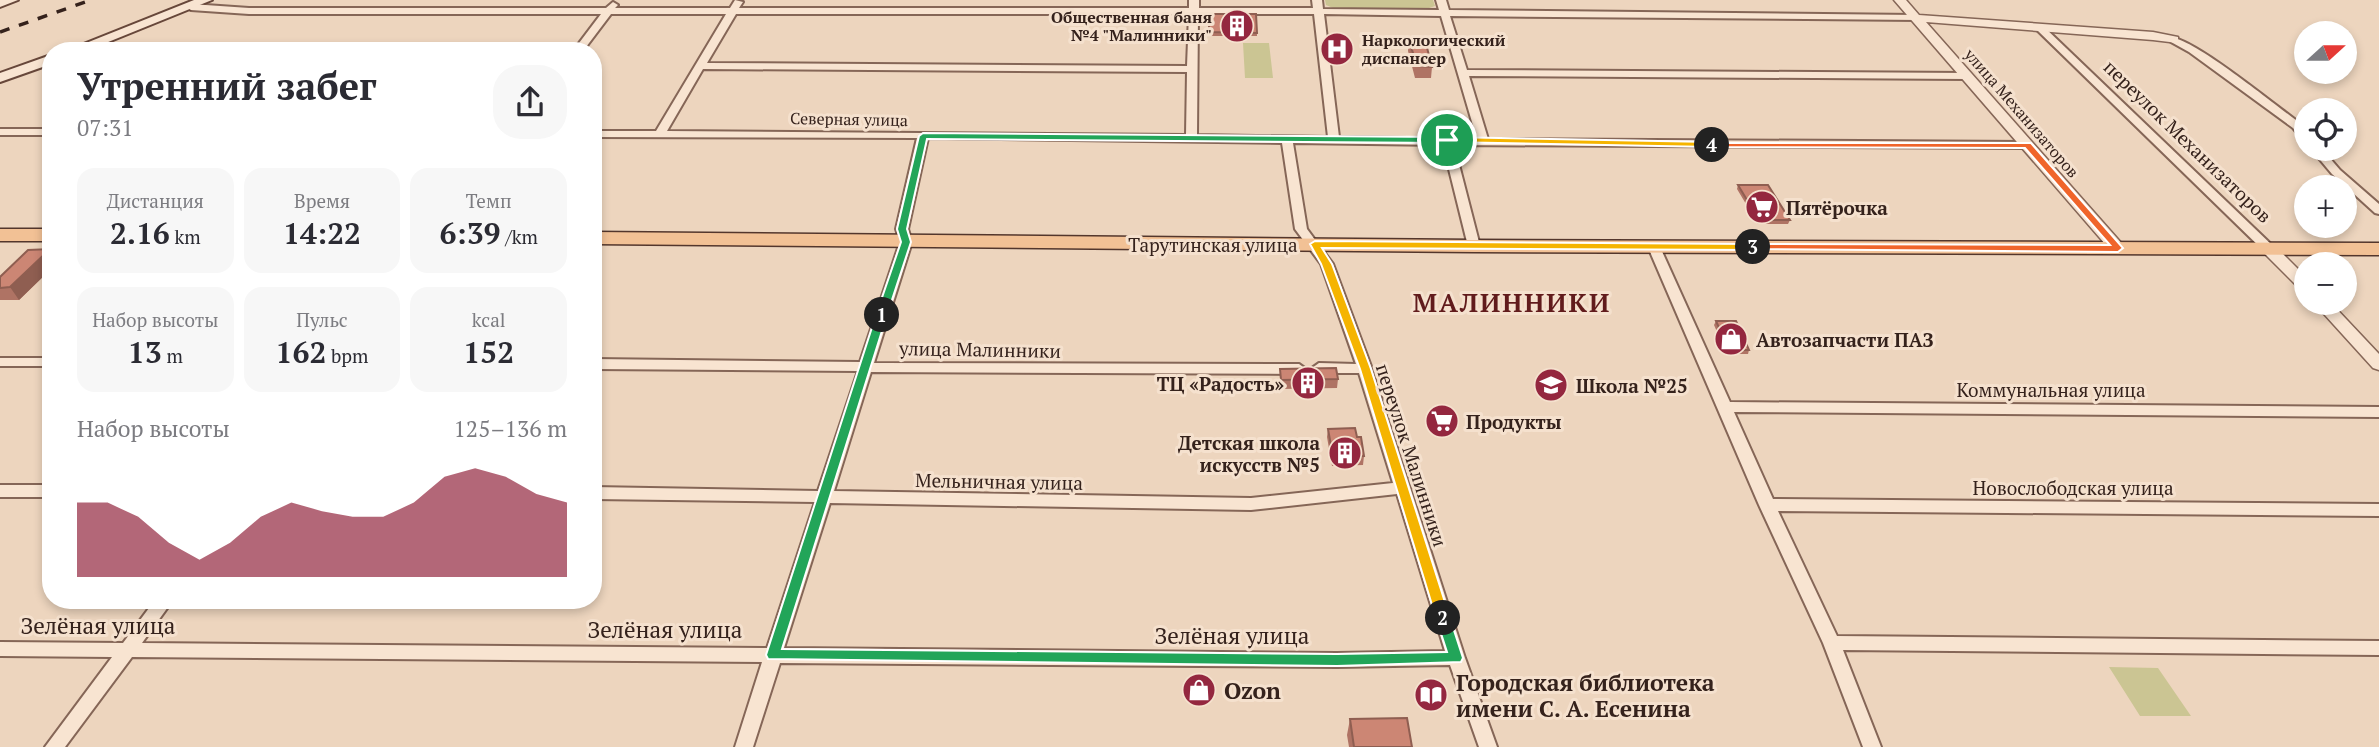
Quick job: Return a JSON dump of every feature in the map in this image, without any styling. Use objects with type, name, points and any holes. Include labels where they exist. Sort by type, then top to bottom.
[{"type":"main road","points":[[0,4],[12,0]]},
{"type":"main road","points":[[96,42],[206,0]]},
{"type":"main road","points":[[0,78],[42,62]]},
{"type":"main road","points":[[0,235],[42,235]]},
{"type":"main road","name":"Тарутинская улица","points":[[602,238],[1475,246],[2379,249]]},
{"type":"street","points":[[585,42],[617,0]]},
{"type":"street","points":[[1441,0],[1483,141]]},
{"type":"street","name":"улица Механизаторов","points":[[1900,0],[2118,248]]},
{"type":"street","points":[[191,7],[249,11],[610,9],[736,4],[1194,5],[1318,6],[1445,13],[1916,18],[2154,36],[2175,40],[2193,50],[2294,124]]},
{"type":"street","points":[[660,133],[736,4]]},
{"type":"street","points":[[1191,138],[1194,5]]},
{"type":"street","points":[[1318,6],[1334,140]]},
{"type":"street","name":"переулок Механизаторов","points":[[2040,28],[2294,274]]},
{"type":"street","points":[[701,66],[1193,69]]},
{"type":"street","points":[[1463,73],[1966,76]]},
{"type":"street","points":[[0,132],[42,132]]},
{"type":"street","name":"Северная улица","points":[[602,134],[1447,140],[1831,146],[2027,145]]},
{"type":"street","points":[[744,747],[822,496],[906,242],[902,229],[923,136]]},
{"type":"street","name":"переулок Малинники","points":[[1287,139],[1301,229],[1315,244],[1326,264],[1365,369],[1456,658],[1488,747]]},
{"type":"street","points":[[1447,140],[1475,246]]},
{"type":"street","points":[[2326,161],[2379,210]]},
{"type":"street","points":[[1654,247],[1767,505],[1832,643],[1872,747]]},
{"type":"street","points":[[2333,315],[2379,364]]},
{"type":"street","points":[[0,362],[42,362]]},
{"type":"street","name":"улица Малинники","points":[[602,364],[864,368],[1365,369]]},
{"type":"street","name":"Коммунальная улица","points":[[1724,407],[2379,412]]},
{"type":"street","name":"Мельничная улица","points":[[602,494],[1251,504],[1403,488]]},
{"type":"street","points":[[0,491],[42,491]]},
{"type":"street","name":"Новослободская улица","points":[[1767,505],[2379,510]]},
{"type":"street","points":[[54,747],[158,609]]},
{"type":"street","points":[[1832,643],[2379,648]]},
{"type":"street","name":"Зелёная улица","points":[[0,649],[1337,660],[1456,658]]},
{"type":"shaded area","points":[[1325,0],[1433,0],[1435,6],[1426,9],[1333,8],[1326,5]]},
{"type":"shaded area","points":[[1243,43],[1269,43],[1273,78],[1245,78]]},
{"type":"shaded area","points":[[2109,667],[2158,668],[2191,716],[2140,716]]},
{"type":"building","name":"Общественная баня №4 \"Малинники\"","points":[[1209,14],[1256,14],[1257,33],[1209,32]]},
{"type":"building","points":[[1409,40],[1425,40],[1432,67],[1417,66]]},
{"type":"building","name":"Пятёрочка","points":[[1738,185],[1768,185],[1790,220],[1759,220]]},
{"type":"building","points":[[42,249],[42,257],[10,287],[0,288],[0,277],[28,250]]},
{"type":"building","name":"Автозапчасти ПАЗ","points":[[1716,321],[1736,321],[1749,350],[1729,350]]},
{"type":"building","points":[[1336,368],[1338,379],[1281,380],[1280,369]]},
{"type":"building","points":[[1355,428],[1357,437],[1361,437],[1364,456],[1333,457],[1328,429]]},
{"type":"building","points":[[1407,718],[1412,747],[1354,747],[1350,719]]},
{"type":"railway","points":[[0,32],[91,0]]},
{"type":"place","name":"Общественная баня №4 \"Малинники\"","points":[[1237,26]]},
{"type":"place","name":"Наркологический диспансер","points":[[1337,49]]},
{"type":"place","name":"Пятёрочка","points":[[1762,207]]},
{"type":"place","name":"Автозапчасти ПАЗ","points":[[1731,339]]},
{"type":"place","name":"ТЦ «Радость»","points":[[1308,383]]},
{"type":"place","name":"Школа №25","points":[[1551,385]]},
{"type":"place","name":"Продукты","points":[[1442,421]]},
{"type":"place","name":"Детская школа искусств №5","points":[[1345,453]]},
{"type":"place","name":"Ozon","points":[[1199,690]]},
{"type":"place","name":"Городская библиотека имени С. А. Есенина","points":[[1431,695]]},
{"type":"district","name":"МАЛИННИКИ","points":[[1512,302]]},
{"type":"route","points":[[923,136],[1447,140],[1831,146],[2027,145],[2118,248],[1315,244],[1326,264],[1365,369],[1456,658],[1337,660],[774,655],[822,496],[906,242],[902,229],[923,136]]}]
